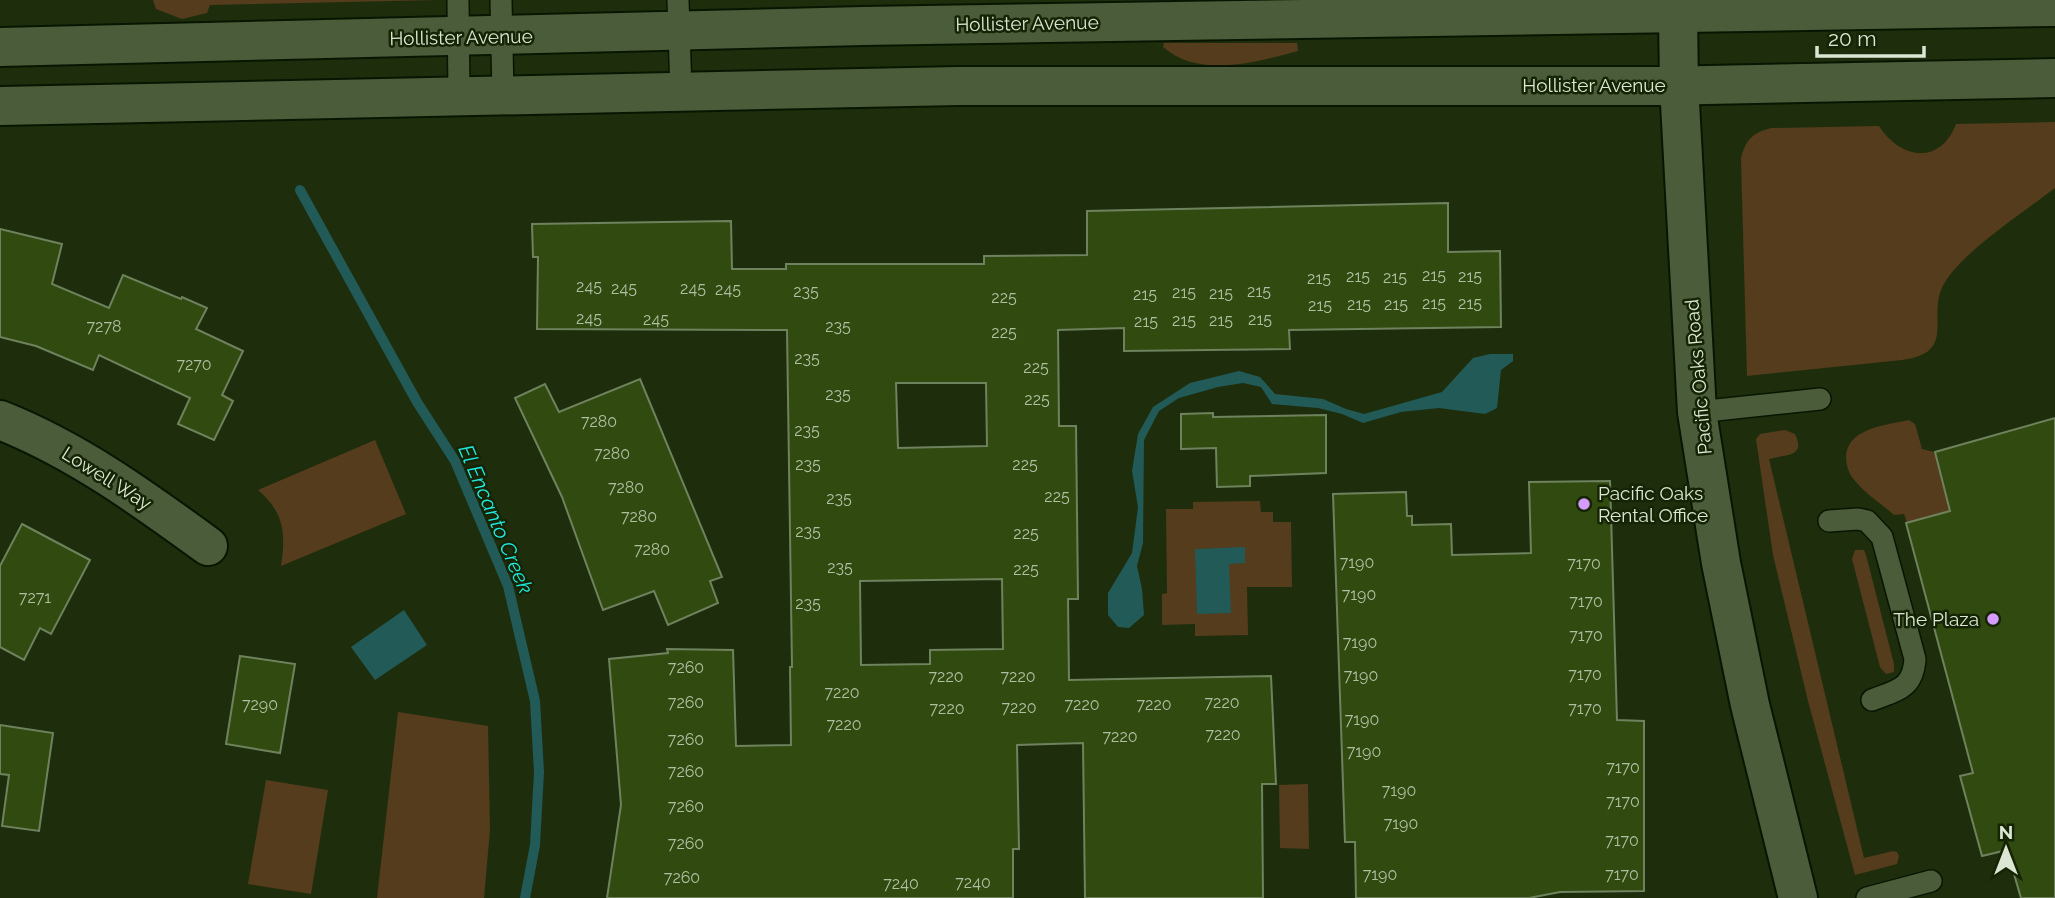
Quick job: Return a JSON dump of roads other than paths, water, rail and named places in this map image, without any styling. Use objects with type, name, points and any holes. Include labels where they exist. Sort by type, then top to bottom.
[{"type":"main road","name":"Hollister Avenue","points":[[0,47],[458,18],[679,16],[957,24],[2055,7]]},
{"type":"main road","name":"Pacific Oaks Road","points":[[1678,14],[1679,85],[1697,412],[1721,564],[1750,705],[1798,898]]},
{"type":"main road","name":"Hollister Avenue","points":[[0,106],[1055,85],[1679,85],[2055,78]]},
{"type":"main road","name":"Lowell Way","points":[[0,420],[31,432],[111,477],[208,546]]},
{"type":"lane","points":[[679,16],[681,92]]},
{"type":"lane","points":[[458,18],[459,96]]},
{"type":"lane","points":[[502,18],[503,95]]},
{"type":"lane","points":[[1697,412],[1820,399]]},
{"type":"lane","points":[[1829,521],[1867,521],[1882,537],[1915,659],[1914,673],[1908,684],[1872,700]]},
{"type":"lane","points":[[1867,898],[1931,881]]},
{"type":"water","points":[[1490,354],[1513,354],[1513,361],[1501,370],[1497,408],[1485,414],[1439,408],[1401,412],[1363,423],[1318,408],[1272,404],[1261,387],[1243,383],[1179,398],[1159,411],[1144,440],[1143,543],[1137,566],[1144,615],[1129,628],[1118,627],[1108,615],[1108,593],[1132,553],[1138,507],[1132,471],[1138,434],[1153,407],[1190,383],[1239,371],[1260,377],[1275,394],[1323,399],[1364,414],[1442,392],[1473,358]]},
{"type":"water","points":[[1245,547],[1245,563],[1229,564],[1231,613],[1197,614],[1195,549]]},
{"type":"water","points":[[404,610],[427,645],[375,680],[351,647]]},
{"type":"waterway","name":"El Encanto Creek","points":[[300,190],[417,402],[455,461],[508,586],[535,701],[539,772],[535,845],[525,898]]},
{"type":"place","name":"Pacific Oaks Rental Office","points":[[1584,504]]},
{"type":"place","name":"The Plaza","points":[[1993,619]]}]
